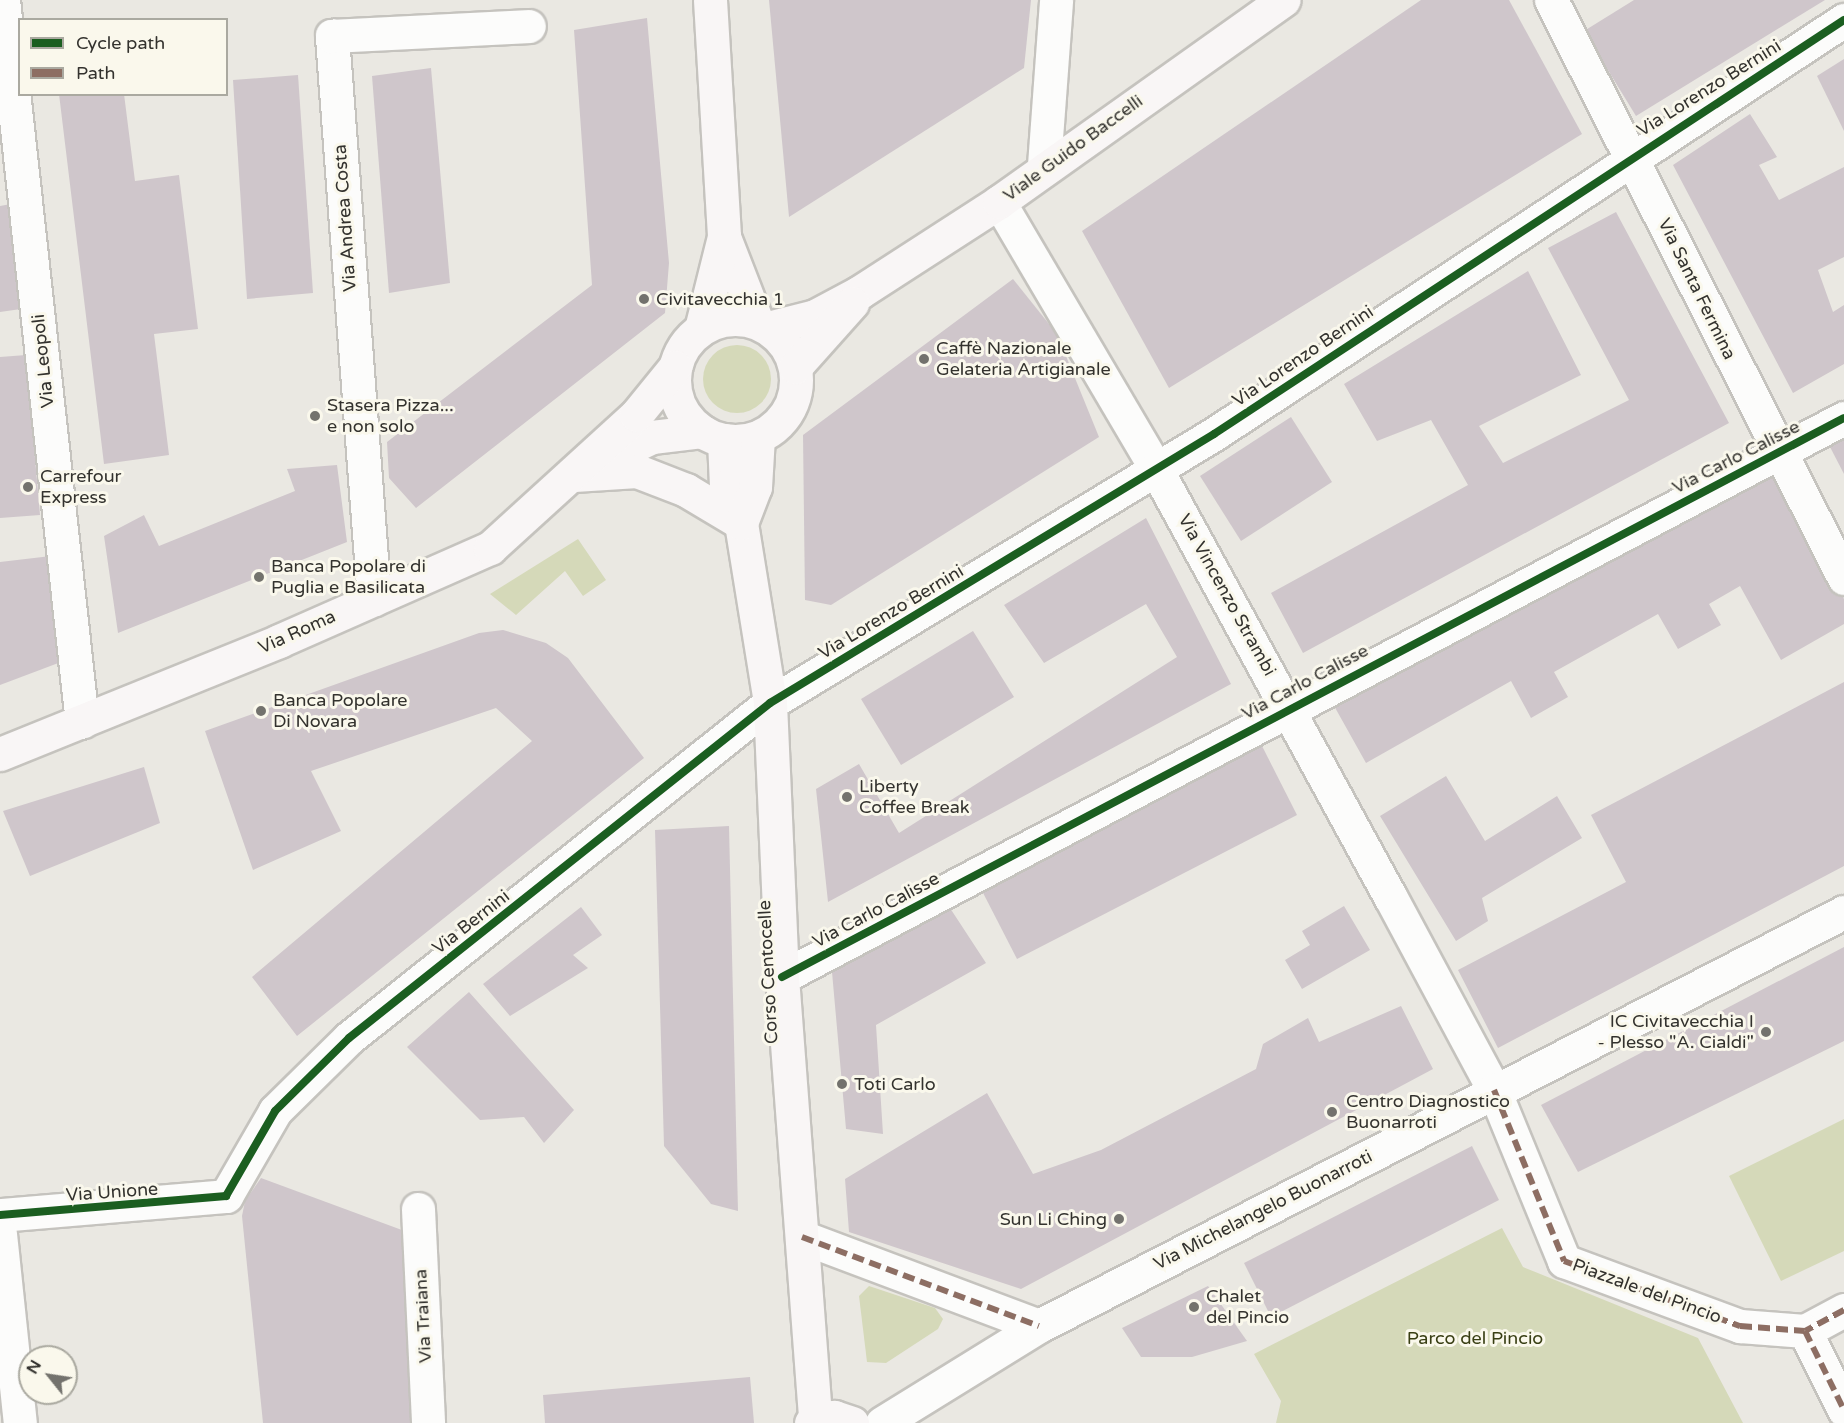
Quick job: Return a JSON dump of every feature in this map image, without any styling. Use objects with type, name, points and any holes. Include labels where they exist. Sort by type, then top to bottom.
[{"type":"main road","points":[[701,329],[724,237],[710,0]]},
{"type":"main road","name":"Viale Guido Baccelli","points":[[860,292],[999,202],[1044,165],[1283,0]]},
{"type":"main road","points":[[574,476],[652,437],[758,437],[786,413],[795,395],[795,367],[785,344],[763,325],[724,237]]},
{"type":"main road","points":[[574,476],[636,416],[675,367],[683,346],[701,329],[734,318],[763,325],[815,316],[860,292]]},
{"type":"main road","points":[[795,367],[860,292]]},
{"type":"main road","points":[[675,367],[679,404],[713,436]]},
{"type":"main road","name":"Corso Centocelle","points":[[713,436],[726,486],[741,524],[770,703],[782,977],[802,1237],[813,1422]]},
{"type":"main road","points":[[574,476],[637,471],[686,490],[741,524],[755,487],[758,437]]},
{"type":"main road","name":"Via Roma","points":[[0,754],[82,722],[490,548],[574,476]]},
{"type":"main road","points":[[813,1422],[834,1417],[852,1423]]},
{"type":"street","name":"Via Leopoli","points":[[3,0],[82,722]]},
{"type":"street","points":[[1044,165],[1056,0]]},
{"type":"street","name":"Via Santa Fermina","points":[[1551,0],[1631,155],[1778,452],[1844,578]]},
{"type":"street","name":"Via Lorenzo Bernini","points":[[770,703],[1156,469],[1631,155],[1844,20]]},
{"type":"street","name":"Via Andrea Costa","points":[[374,599],[332,36],[529,26]]},
{"type":"street","name":"Via Vincenzo Strambi","points":[[999,202],[1156,469],[1289,707],[1494,1090]]},
{"type":"street","name":"Via Carlo Calisse","points":[[782,977],[1289,707],[1844,418]]},
{"type":"street","name":"Via Bernini","points":[[226,1196],[275,1111],[349,1038],[770,703]]},
{"type":"street","name":"Via Michelangelo Buonarroti","points":[[882,1423],[1039,1326],[1844,912]]},
{"type":"street","name":"Piazzale del Pincio","points":[[1494,1090],[1564,1261],[1740,1326],[1805,1330]]},
{"type":"street","name":"Via Unione","points":[[0,1215],[226,1196]]},
{"type":"street","name":"Via Traiana","points":[[418,1209],[428,1423]]},
{"type":"street","points":[[0,1234],[20,1423]]},
{"type":"street","points":[[802,1237],[1039,1326]]},
{"type":"street","points":[[1844,1310],[1805,1330],[1844,1410]]},
{"type":"green space","points":[[744,345],[756,351],[765,360],[771,372],[769,392],[761,403],[744,413],[730,413],[713,403],[705,392],[703,372],[713,355],[724,347]]},
{"type":"green space","points":[[578,539],[606,580],[583,596],[565,571],[516,615],[490,594]]},
{"type":"green space","points":[[1844,1119],[1844,1251],[1781,1281],[1729,1176]]},
{"type":"green space","name":"Parco del Pincio","points":[[1502,1228],[1523,1267],[1698,1338],[1743,1423],[1276,1423],[1281,1401],[1254,1354]]},
{"type":"green space","points":[[869,1286],[935,1308],[943,1319],[938,1329],[886,1363],[867,1362],[859,1296]]},
{"type":"building","points":[[769,0],[1031,0],[1024,68],[789,217]]},
{"type":"building","points":[[1421,0],[1509,0],[1582,134],[1169,388],[1082,231]]},
{"type":"building","points":[[1634,0],[1825,0],[1636,116],[1584,31]]},
{"type":"building","points":[[647,18],[669,263],[665,313],[416,508],[389,478],[387,442],[592,285],[574,30]]},
{"type":"building","points":[[1844,59],[1844,131],[1817,76]]},
{"type":"building","points":[[431,68],[450,283],[389,293],[372,76]]},
{"type":"building","points":[[298,75],[313,293],[247,299],[233,80]]},
{"type":"building","points":[[59,96],[124,96],[135,181],[179,175],[198,329],[154,334],[169,455],[104,464]]},
{"type":"building","points":[[1750,114],[1777,157],[1759,165],[1779,200],[1844,167],[1844,257],[1818,270],[1833,312],[1844,305],[1844,364],[1793,393],[1673,165]]},
{"type":"building","points":[[11,204],[21,309],[0,312],[0,206]]},
{"type":"building","points":[[1616,212],[1729,423],[1303,653],[1271,593],[1468,485],[1431,420],[1377,441],[1344,384],[1528,271],[1581,375],[1479,426],[1503,463],[1629,400],[1548,248]]},
{"type":"building","points":[[1013,279],[1057,334],[1099,437],[831,605],[805,600],[803,435]]},
{"type":"building","points":[[26,355],[40,515],[0,518],[0,357]]},
{"type":"building","points":[[1291,417],[1332,482],[1241,541],[1200,476]]},
{"type":"building","points":[[1844,438],[1844,474],[1829,445]]},
{"type":"building","points":[[1767,461],[1844,599],[1844,624],[1781,660],[1740,586],[1709,604],[1721,625],[1678,649],[1658,614],[1554,672],[1568,697],[1531,718],[1511,681],[1366,763],[1333,704]]},
{"type":"building","points":[[337,465],[347,542],[118,633],[104,536],[144,515],[159,546],[295,491],[287,469]]},
{"type":"building","points":[[1146,518],[1231,684],[828,902],[816,789],[859,764],[899,833],[1177,657],[1146,604],[1044,663],[1004,605]]},
{"type":"building","points":[[51,556],[61,662],[0,685],[0,562]]},
{"type":"building","points":[[503,630],[546,643],[568,658],[644,758],[297,1036],[252,977],[532,741],[496,708],[311,771],[341,831],[253,870],[205,731],[479,633]]},
{"type":"building","points":[[973,631],[1014,697],[901,765],[861,699]]},
{"type":"building","points":[[1844,682],[1844,866],[1498,1048],[1458,970],[1626,882],[1591,815]]},
{"type":"building","points":[[1261,744],[1297,815],[1017,959],[980,887]]},
{"type":"building","points":[[144,767],[160,823],[30,876],[3,811]]},
{"type":"building","points":[[1446,776],[1485,841],[1557,796],[1582,838],[1482,898],[1488,921],[1456,941],[1380,816]]},
{"type":"building","points":[[729,826],[738,1211],[711,1204],[664,1146],[655,830]]},
{"type":"building","points":[[1344,906],[1370,950],[1302,989],[1285,960],[1310,945],[1302,931]]},
{"type":"building","points":[[581,907],[602,935],[573,955],[588,968],[510,1016],[483,984]]},
{"type":"building","points":[[950,908],[986,963],[876,1025],[883,1134],[846,1129],[832,972]]},
{"type":"building","points":[[1844,947],[1844,1041],[1578,1172],[1541,1105]]},
{"type":"building","points":[[469,992],[574,1110],[544,1143],[524,1117],[480,1120],[407,1047]]},
{"type":"building","points":[[1401,1006],[1433,1069],[1021,1289],[849,1232],[845,1179],[987,1093],[1033,1174],[1101,1150],[1256,1069],[1263,1044],[1308,1018],[1319,1042]]},
{"type":"building","points":[[1472,1146],[1499,1200],[1271,1317],[1244,1263]]},
{"type":"building","points":[[261,1178],[410,1233],[416,1423],[263,1423],[242,1216],[245,1201]]},
{"type":"building","name":"Chalet del Pincio","points":[[1208,1286],[1247,1341],[1192,1357],[1141,1357],[1122,1328]]},
{"type":"building","points":[[750,1377],[754,1423],[545,1423],[543,1395]]},
{"type":"marked path","points":[[1494,1090],[1564,1261],[1740,1326],[1805,1331]]},
{"type":"marked path","points":[[802,1237],[1039,1326]]},
{"type":"marked path","points":[[1844,1310],[1805,1331],[1844,1410]]},
{"type":"cycle path","points":[[0,1215],[226,1196],[275,1111],[349,1038],[770,703],[1214,434],[1844,20]]},
{"type":"cycle path","points":[[782,977],[1844,418]]},
{"type":"place","name":"Civitavecchia 1","points":[[644,299]]},
{"type":"place","name":"Caffè Nazionale Gelateria Artigianale","points":[[924,359]]},
{"type":"place","name":"Stasera Pizza... e non solo","points":[[315,416]]},
{"type":"place","name":"Carrefour Express","points":[[28,487]]},
{"type":"place","name":"Banca Popolare di Puglia e Basilicata","points":[[259,577]]},
{"type":"place","name":"Banca Popolare Di Novara","points":[[261,711]]},
{"type":"place","name":"Liberty Coffee Break","points":[[847,797]]},
{"type":"place","name":"IC Civitavecchia I - Plesso \"A. Cialdi\"","points":[[1766,1032]]},
{"type":"place","name":"Toti Carlo","points":[[842,1084]]},
{"type":"place","name":"Centro Diagnostico Buonarroti","points":[[1332,1112]]},
{"type":"place","name":"Sun Li Ching","points":[[1119,1219]]},
{"type":"place","name":"Chalet del Pincio","points":[[1194,1307]]}]
